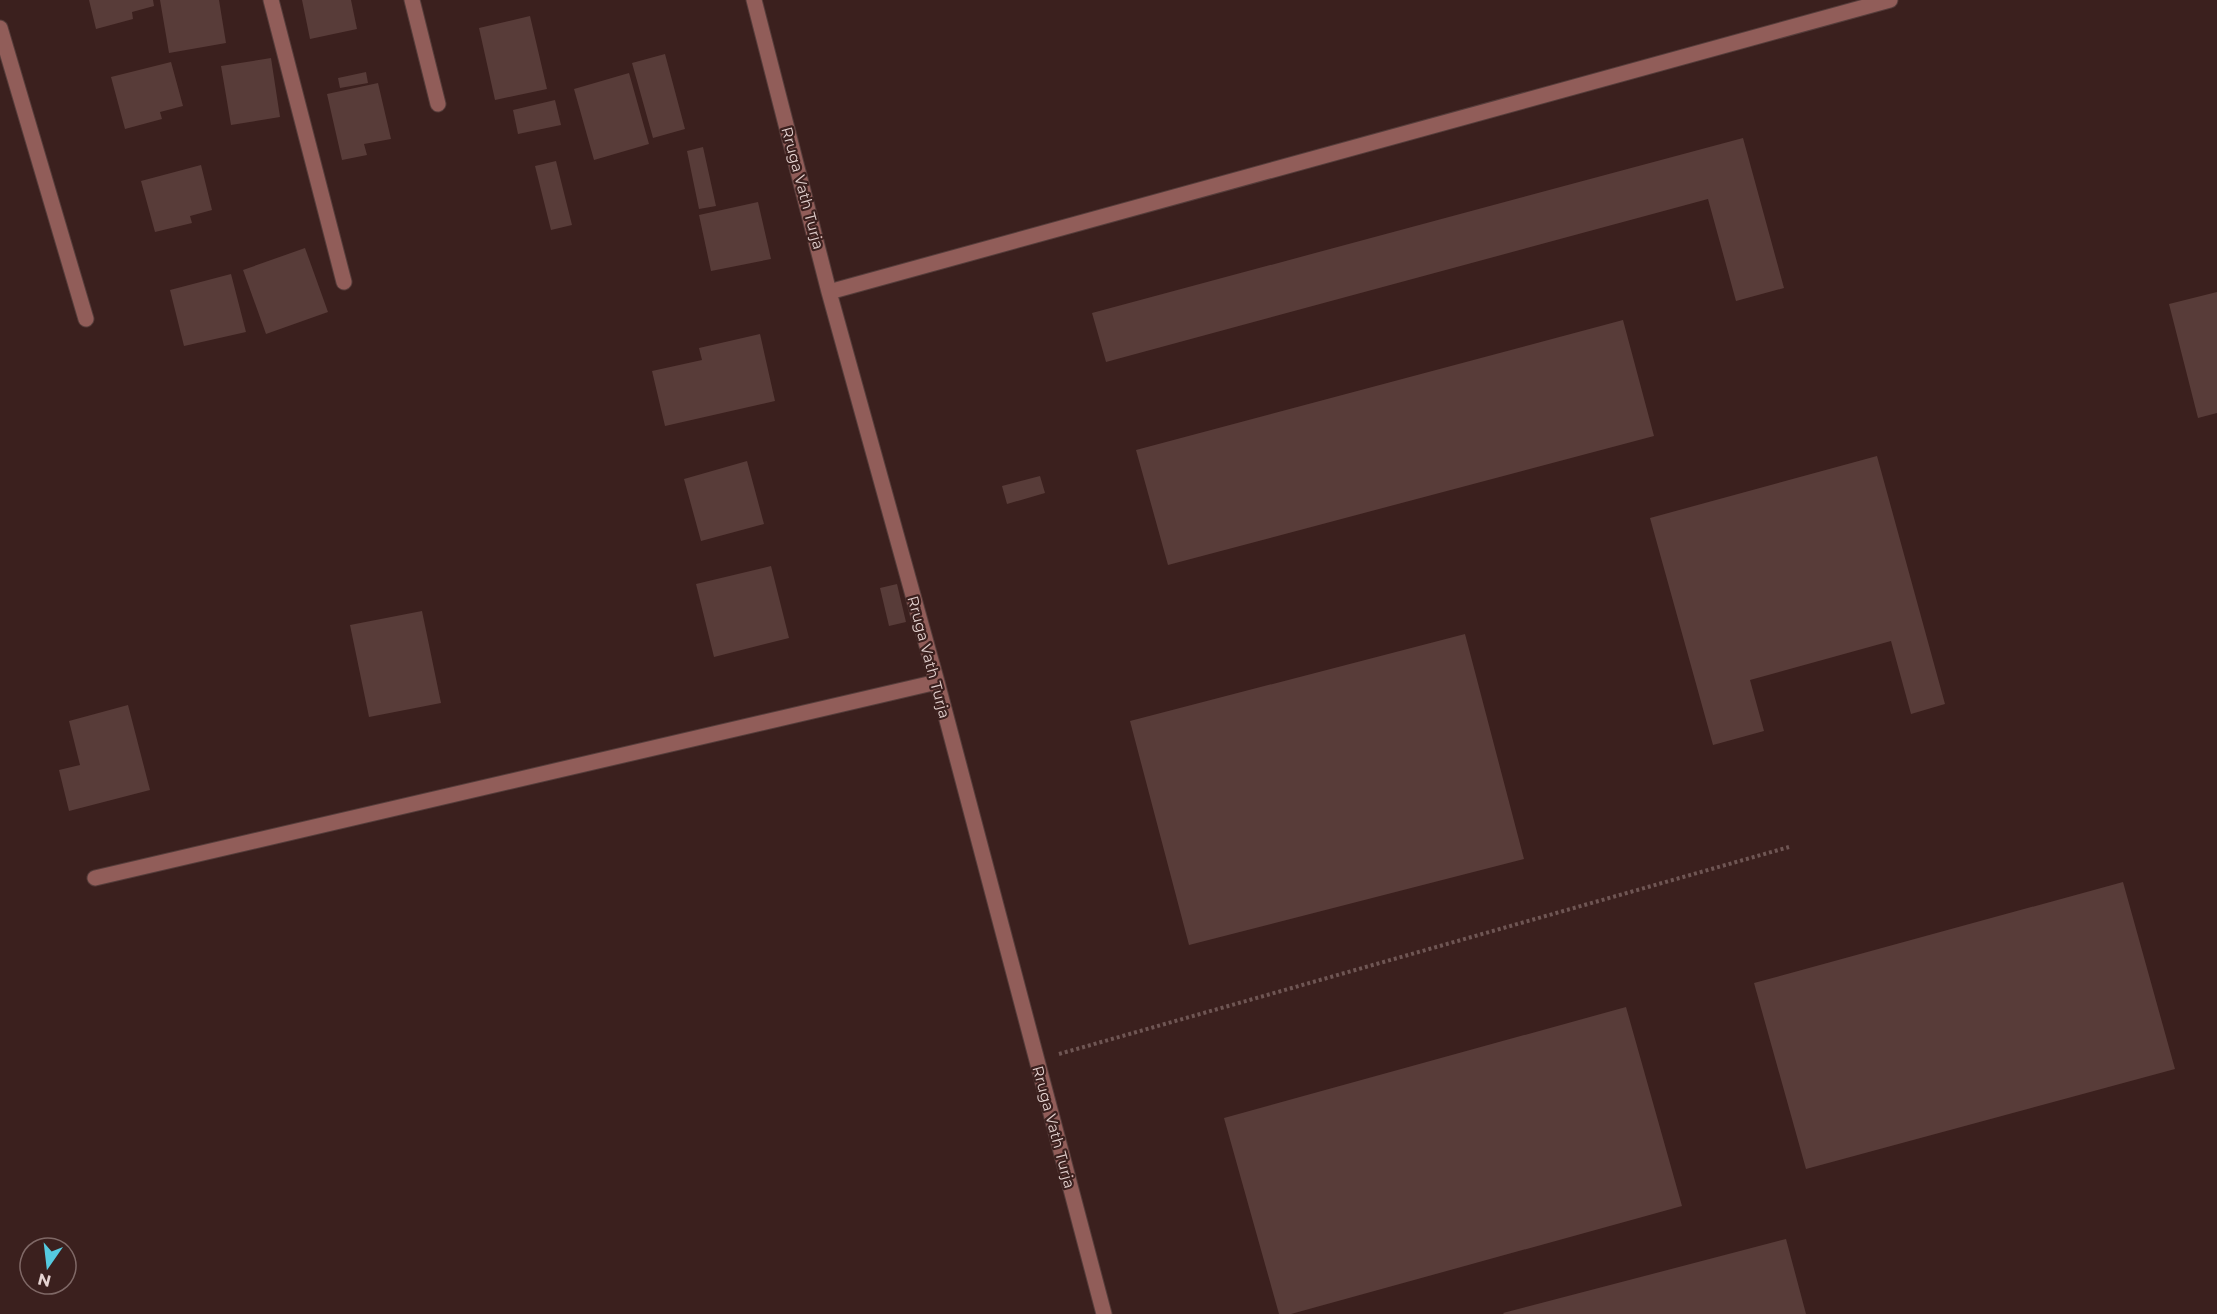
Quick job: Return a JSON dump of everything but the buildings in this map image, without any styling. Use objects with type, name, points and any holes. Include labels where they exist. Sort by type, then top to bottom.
[{"type":"street","points":[[271,0],[344,282]]},
{"type":"street","points":[[412,0],[438,104]]},
{"type":"street","name":"Rruga Vath Turja","points":[[754,0],[1104,1314]]},
{"type":"street","points":[[830,291],[1890,0]]},
{"type":"street","points":[[0,28],[86,319]]},
{"type":"street","points":[[95,878],[937,682]]},
{"type":"path","points":[[1036,1060],[1789,847]]}]
